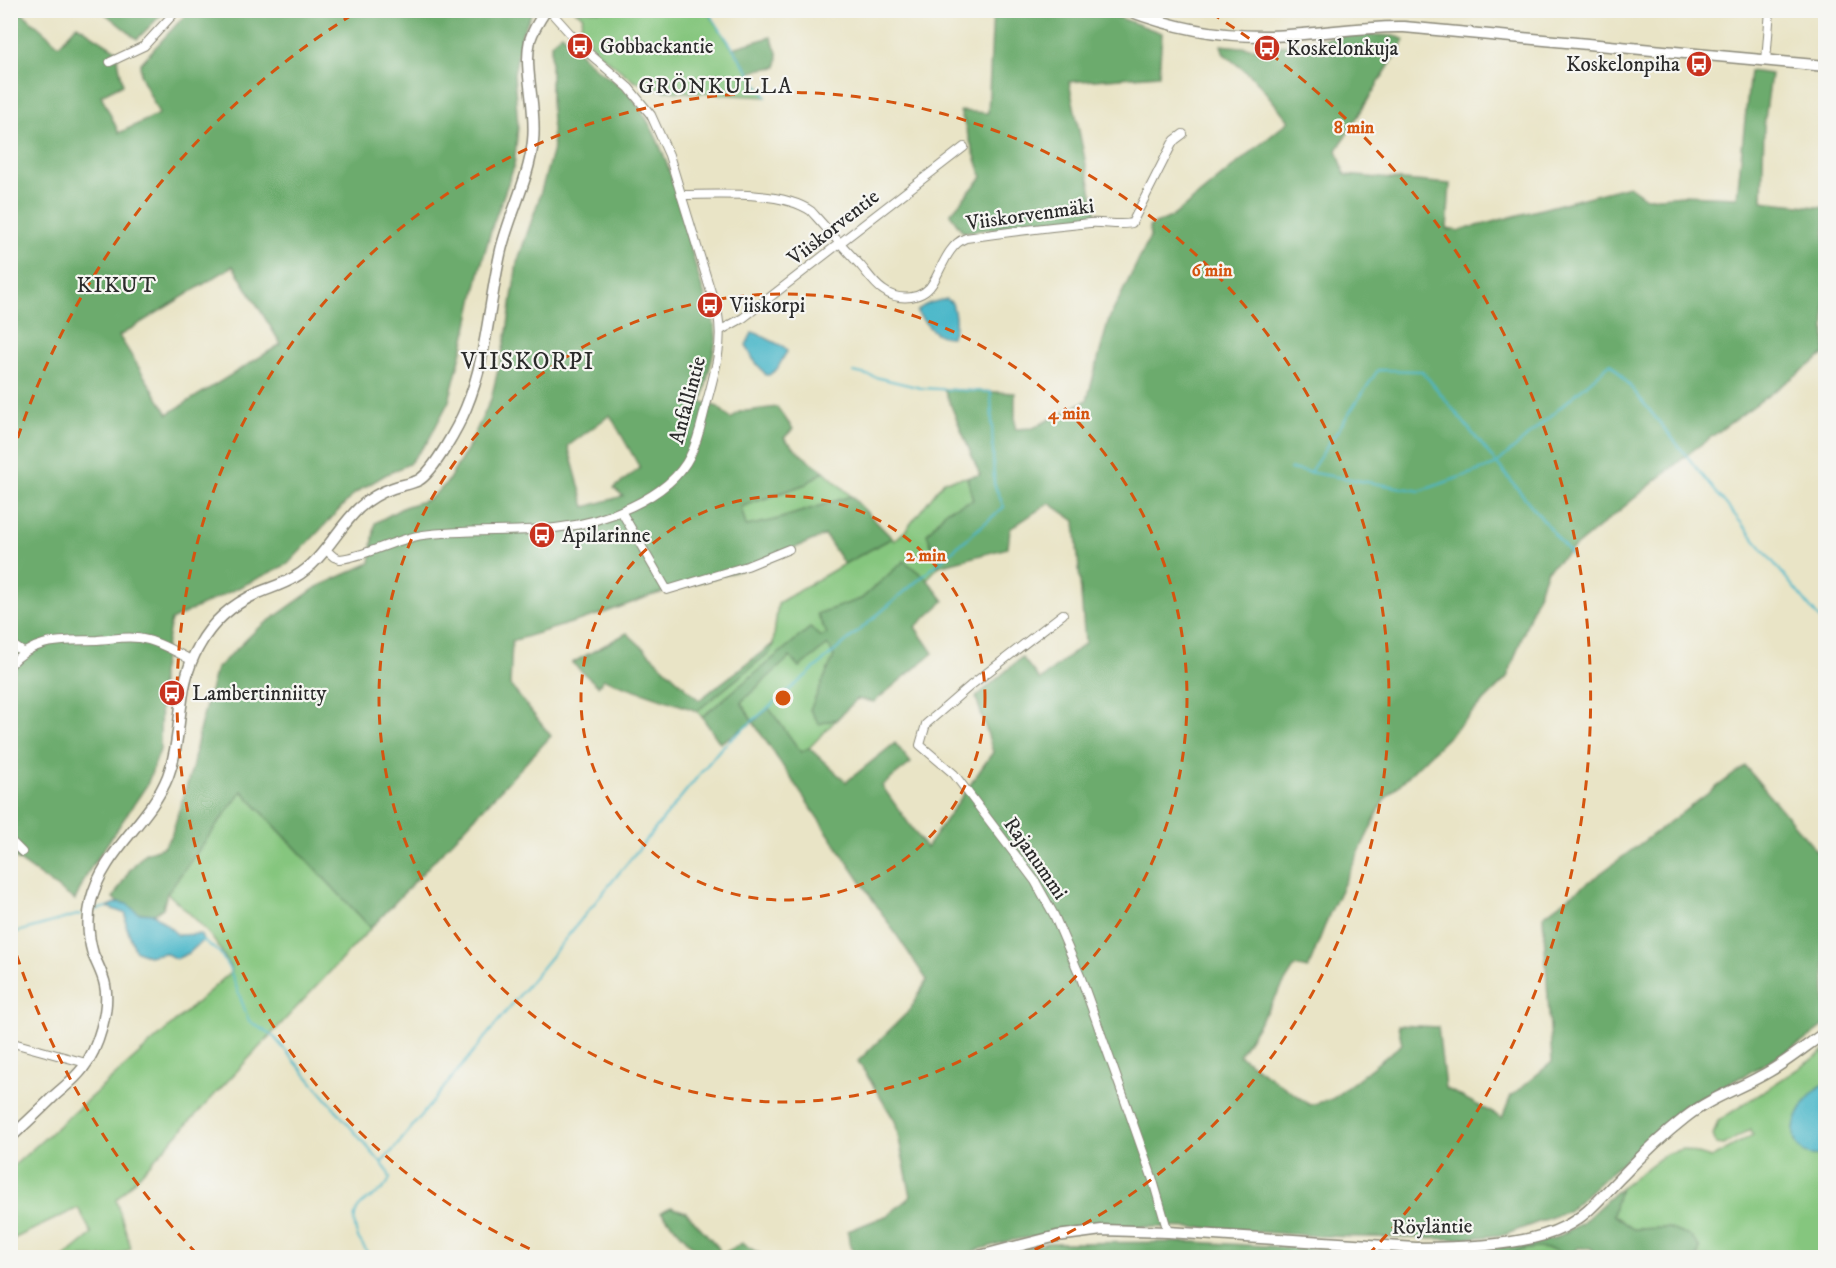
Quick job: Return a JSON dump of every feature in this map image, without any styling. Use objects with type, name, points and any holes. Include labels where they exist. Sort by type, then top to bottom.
[{"type":"street","points":[[110,62],[144,46],[177,10]]},
{"type":"street","points":[[10,1138],[71,1081],[86,1063],[95,1045],[106,1008],[105,983],[93,953],[89,932],[88,914],[94,889],[108,863],[156,800],[167,777],[176,746],[183,688],[191,660],[203,638],[223,615],[249,598],[294,578],[307,569],[356,511],[370,499],[388,489],[414,482],[427,475],[462,418],[468,404],[484,342],[502,246],[530,165],[534,138],[534,111],[528,58],[531,38],[548,10]]},
{"type":"street","name":"Anfallintie","points":[[326,549],[334,557],[340,559],[420,535],[468,530],[554,528],[578,525],[643,502],[675,477],[690,458],[708,398],[721,330],[681,195],[662,138],[651,115],[629,88],[584,49],[548,10]]},
{"type":"street","points":[[1127,10],[1150,19],[1183,27],[1246,36],[1404,27],[1826,66]]},
{"type":"street","points":[[1766,61],[1770,10]]},
{"type":"street","name":"Viiskorvenmäki","points":[[681,195],[733,195],[793,201],[811,211],[882,290],[900,298],[924,294],[929,290],[957,243],[966,238],[1102,222],[1128,224],[1133,222],[1172,144],[1183,134]]},
{"type":"street","name":"Viiskorventie","points":[[721,330],[743,318],[964,147]]},
{"type":"street","points":[[621,511],[667,590],[747,566],[789,549]]},
{"type":"street","name":"Rajanummi","points":[[1063,614],[970,686],[926,724],[920,745],[954,774],[1035,881],[1054,915],[1081,978],[1121,1090],[1152,1177],[1167,1232]]},
{"type":"street","points":[[10,665],[23,652],[51,642],[131,637],[150,640],[191,660]]},
{"type":"street","points":[[10,643],[23,652]]},
{"type":"street","points":[[10,840],[22,852]]},
{"type":"street","name":"Röyläntie","points":[[972,1257],[1057,1236],[1102,1230],[1416,1248],[1514,1242],[1543,1236],[1567,1227],[1592,1207],[1654,1144],[1687,1116],[1718,1097],[1771,1071],[1826,1032]]},
{"type":"street","points":[[13,1043],[86,1063]]},
{"type":"green space","points":[[11,11],[20,11],[59,45],[77,25],[116,50],[123,84],[101,95],[119,133],[159,114],[141,76],[140,64],[189,11],[533,11],[522,33],[514,74],[518,126],[514,167],[493,224],[480,269],[449,401],[428,441],[409,464],[355,493],[288,564],[171,620],[161,674],[160,750],[147,785],[88,872],[75,900],[11,855]],"holes":[[[233,266],[281,344],[168,414],[119,336]]]},
{"type":"green space","points":[[102,11],[165,11],[137,39]]},
{"type":"green space","points":[[575,11],[707,11],[766,97],[665,91],[634,81],[596,51],[580,29],[583,16]]},
{"type":"green space","points":[[993,11],[1101,11],[1162,33],[1159,75],[1069,82],[1097,218],[963,232],[950,214],[982,177],[960,111],[988,113]]},
{"type":"green space","points":[[562,34],[593,66],[623,88],[645,116],[657,139],[675,189],[715,327],[716,340],[702,402],[718,407],[731,419],[739,412],[777,407],[793,429],[784,438],[824,471],[806,484],[741,507],[746,526],[775,520],[851,496],[892,538],[844,564],[825,535],[748,568],[650,596],[607,612],[512,641],[510,685],[551,736],[371,928],[242,791],[167,893],[163,908],[154,914],[138,913],[127,904],[113,898],[129,871],[144,854],[163,847],[171,837],[193,765],[200,727],[216,669],[256,630],[317,587],[370,563],[375,523],[404,507],[429,499],[446,484],[467,450],[491,399],[507,332],[517,263],[553,149],[551,43]],"holes":[[[610,415],[640,468],[614,488],[623,496],[585,507],[568,446]]]},
{"type":"green space","points":[[1353,34],[1396,36],[1405,40],[1337,150],[1345,175],[1450,184],[1447,229],[1458,231],[1629,186],[1646,198],[1683,195],[1737,197],[1750,71],[1771,74],[1764,127],[1762,201],[1825,208],[1825,354],[1692,451],[1547,570],[1507,678],[1384,800],[1329,915],[1308,969],[1295,966],[1239,1055],[1310,1105],[1332,1099],[1402,1044],[1398,1025],[1438,1027],[1445,1088],[1502,1118],[1511,1096],[1552,1062],[1543,916],[1745,766],[1825,861],[1825,1025],[1801,1043],[1679,1110],[1568,1211],[1504,1235],[1455,1239],[1318,1236],[1200,1228],[1103,1226],[1008,1241],[954,1257],[856,1257],[849,1242],[848,1231],[888,1215],[911,1196],[895,1121],[858,1061],[909,1011],[927,980],[753,722],[769,708],[801,752],[809,748],[846,782],[895,743],[911,763],[882,786],[926,848],[993,752],[976,697],[1022,657],[1040,680],[1085,643],[1075,521],[1049,503],[1010,529],[1008,548],[939,566],[927,534],[947,510],[973,500],[967,477],[980,475],[944,389],[1015,393],[1015,429],[1033,428],[1087,400],[1109,319],[1150,237],[1149,227],[1173,216],[1289,121],[1255,79],[1224,54],[1221,45],[1262,49]]},
{"type":"green space","points":[[771,37],[778,55],[777,67],[750,73],[733,48]]},
{"type":"green space","points":[[824,471],[851,496],[746,527],[741,507],[806,484]]},
{"type":"green space","points":[[967,477],[973,500],[947,510],[927,534],[939,566],[927,579],[904,561],[861,599],[817,614],[827,634],[821,637],[810,628],[702,717],[697,711],[770,652],[778,603],[892,538],[894,541],[905,531],[944,481]]},
{"type":"green space","points":[[904,561],[927,579],[944,601],[915,627],[933,653],[874,702],[857,699],[837,719],[819,724],[810,710],[834,656],[828,645],[799,667],[790,657],[741,702],[753,722],[720,743],[702,717],[810,628],[821,637],[827,634],[817,614],[861,599]]},
{"type":"green space","points":[[627,633],[699,700],[773,644],[770,652],[697,711],[604,679],[598,686],[572,663]]},
{"type":"green space","points":[[828,645],[834,656],[810,710],[819,724],[837,719],[809,748],[801,752],[769,709],[753,722],[741,702],[790,656],[799,667]]},
{"type":"green space","points":[[242,791],[371,928],[116,1200],[131,1248],[113,1257],[64,1257],[92,1234],[78,1208],[11,1240],[10,1169],[232,971],[212,938],[196,919],[167,893]]},
{"type":"green space","points":[[1825,1051],[1825,1257],[1697,1257],[1700,1248],[1668,1228],[1633,1229],[1612,1214],[1620,1188],[1666,1154],[1682,1149],[1711,1158],[1753,1135],[1751,1129],[1724,1145],[1716,1144],[1713,1135],[1718,1121]]},
{"type":"green space","points":[[1620,1188],[1613,1215],[1633,1229],[1668,1228],[1692,1237],[1700,1248],[1697,1258],[1608,1257],[1603,1253],[1594,1253],[1591,1248],[1577,1248],[1574,1252],[1575,1256],[1570,1256],[1556,1251],[1532,1248],[1497,1258],[993,1258],[1047,1243],[1194,1242],[1371,1252],[1475,1251],[1554,1239],[1582,1223]]},
{"type":"green space","points":[[671,1207],[686,1212],[718,1247],[721,1255],[742,1243],[765,1257],[702,1257],[661,1212]]},
{"type":"green space","points":[[1542,1247],[1557,1250],[1572,1257],[1497,1258],[1522,1250]]},
{"type":"water","points":[[947,299],[952,303],[955,316],[955,329],[951,337],[936,333],[917,312],[926,304]]},
{"type":"water","points":[[752,333],[784,347],[787,351],[777,369],[769,375],[766,375],[753,359],[746,345]]},
{"type":"water","points":[[118,902],[127,904],[138,913],[154,914],[178,935],[201,934],[203,940],[189,953],[176,959],[165,953],[148,956],[135,950],[126,925],[126,914],[107,907]]},
{"type":"water","points":[[1825,1083],[1825,1155],[1814,1155],[1805,1153],[1799,1148],[1794,1134],[1795,1125],[1804,1104]]},
{"type":"waterway","points":[[707,10],[766,97]]},
{"type":"waterway","points":[[1290,469],[1420,491],[1495,465],[1611,363],[1826,627]]},
{"type":"waterway","points":[[1310,472],[1378,370],[1422,371],[1573,557]]},
{"type":"waterway","points":[[381,1163],[721,748],[1004,507],[994,484],[991,392],[921,388],[854,372]]},
{"type":"waterway","points":[[95,910],[107,907]]},
{"type":"waterway","points":[[10,934],[81,914]]},
{"type":"waterway","points":[[201,941],[203,940],[220,953],[230,970],[249,1021],[274,1037],[387,1170],[390,1178],[386,1186],[360,1206],[356,1213],[354,1222],[357,1235],[367,1252],[362,1258]]},
{"type":"place","name":"Gobbackantie","points":[[580,46]]},
{"type":"place","name":"Koskelonkuja","points":[[1267,48]]},
{"type":"place","name":"Koskelonpiha","points":[[1699,64]]},
{"type":"place","name":"Viiskorpi","points":[[710,305]]},
{"type":"place","name":"Apilarinne","points":[[542,535]]},
{"type":"place","name":"Lambertinniitty","points":[[172,693]]},
{"type":"district","name":"GRÖNKULLA","points":[[716,85]]},
{"type":"district","name":"KIKUT","points":[[117,284]]},
{"type":"district","name":"VIISKORPI","points":[[528,361]]}]
